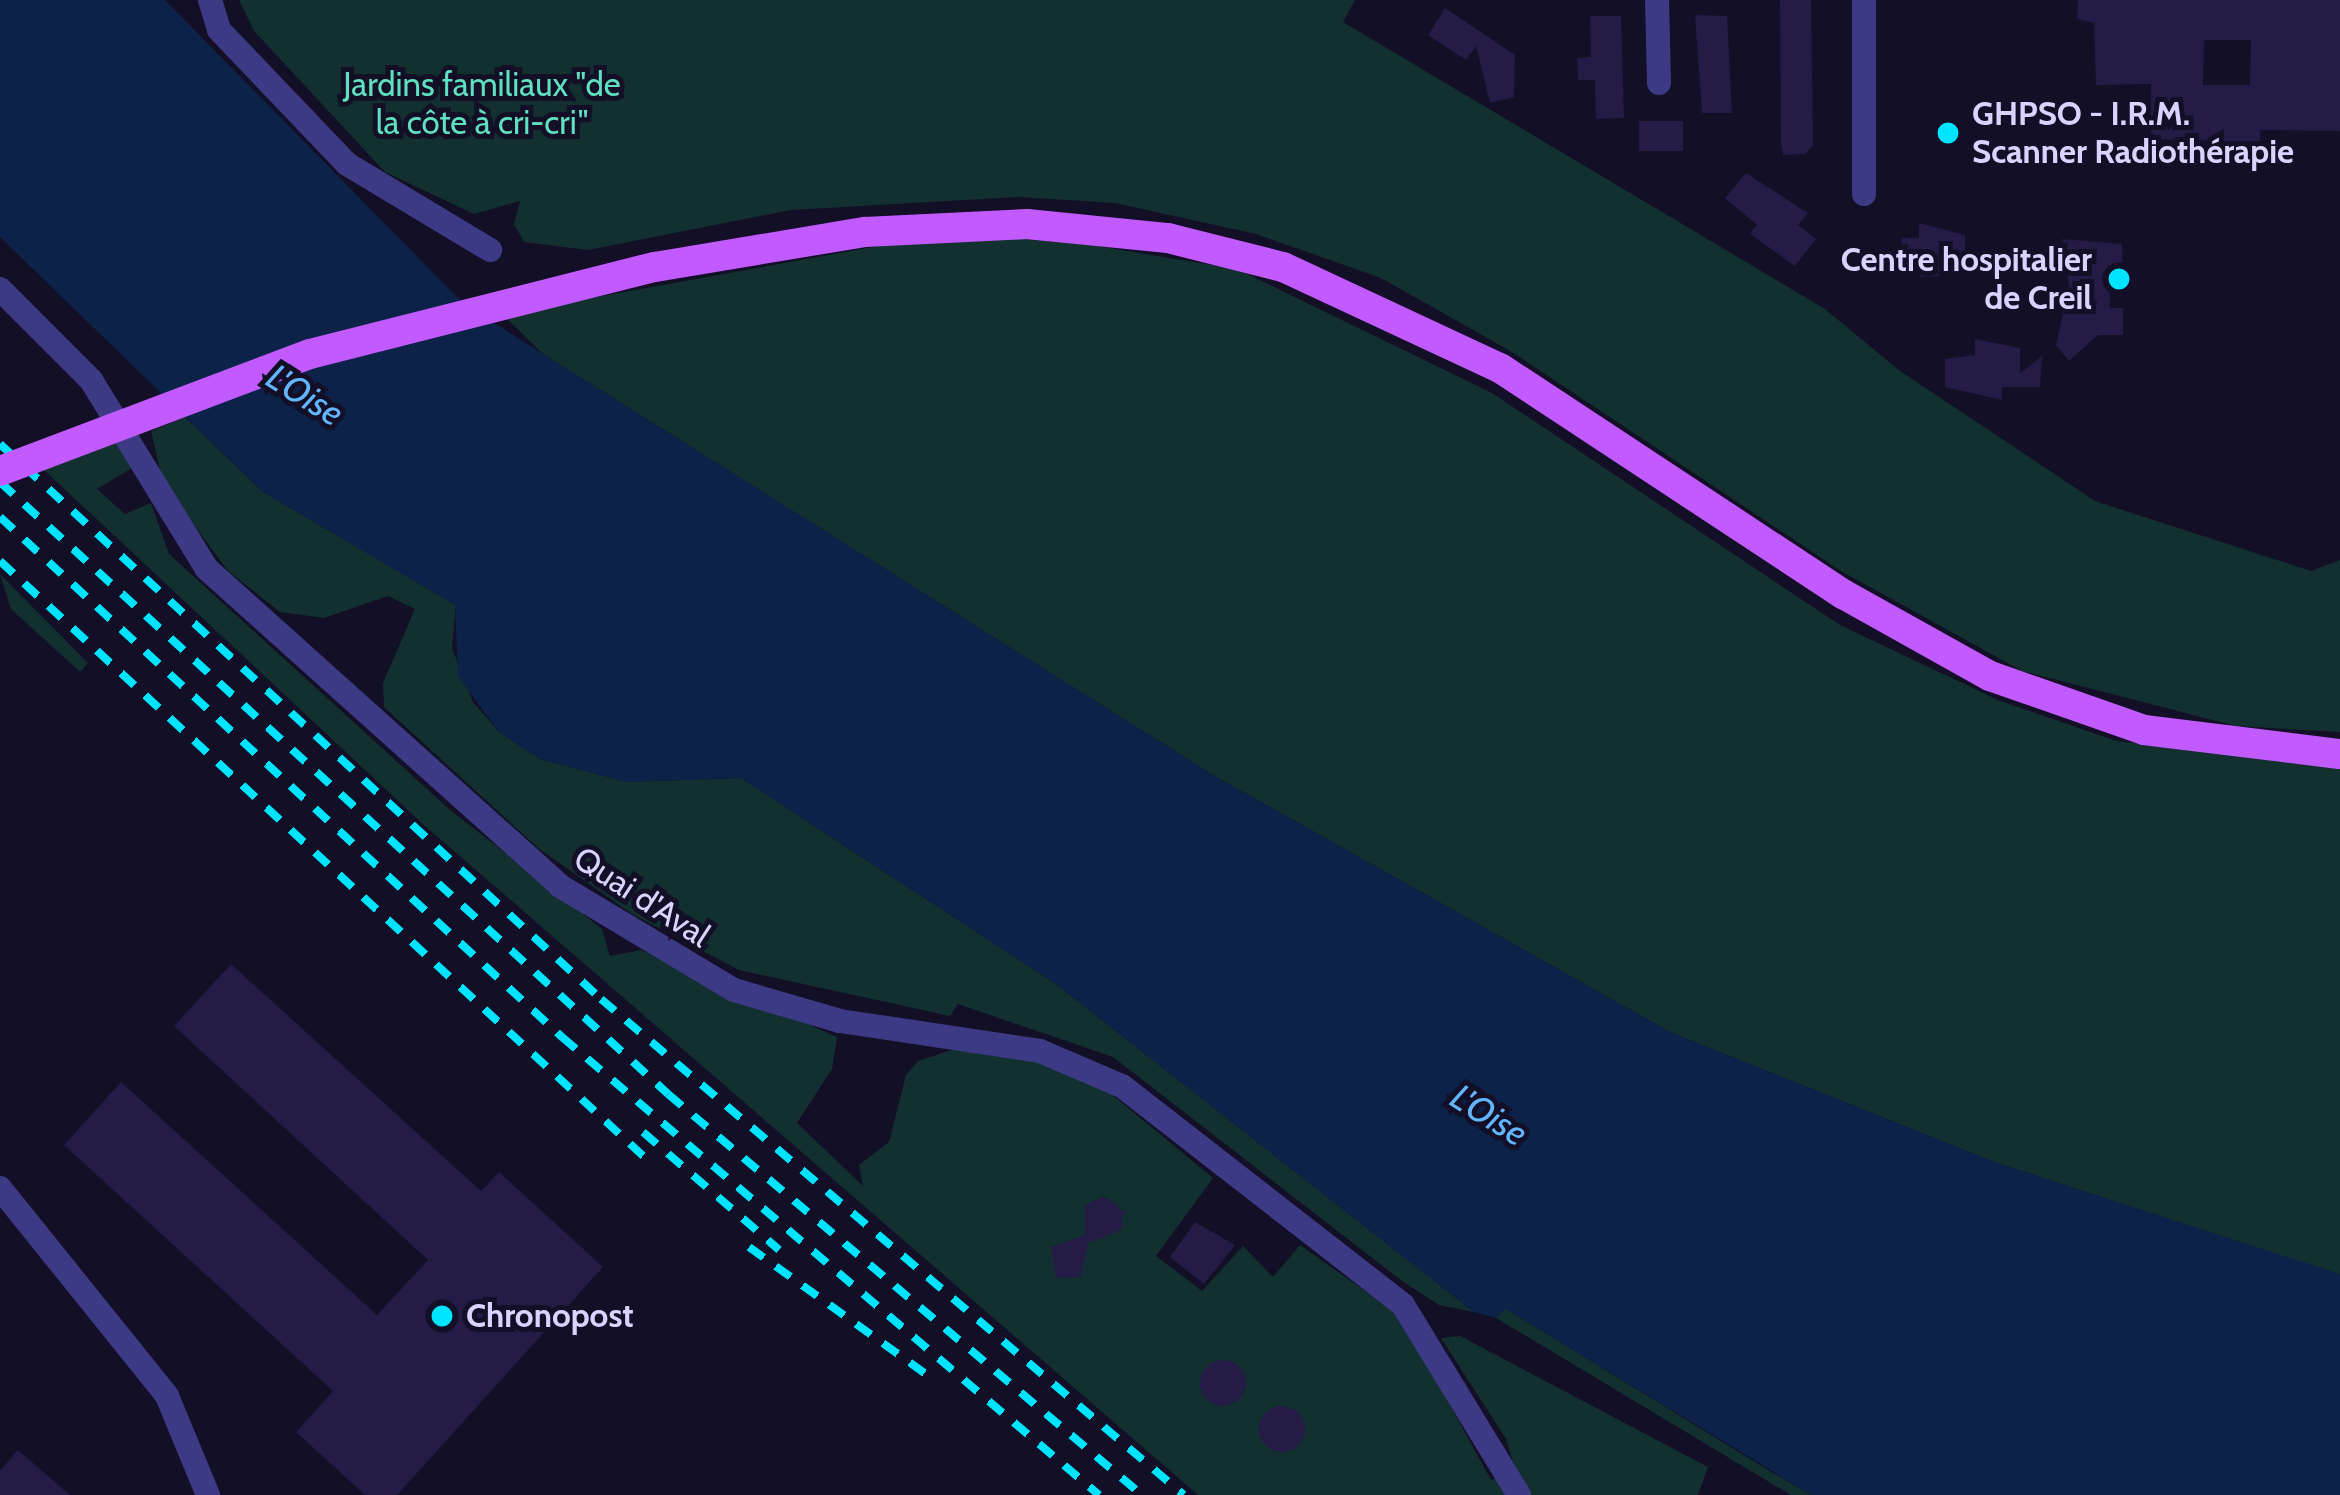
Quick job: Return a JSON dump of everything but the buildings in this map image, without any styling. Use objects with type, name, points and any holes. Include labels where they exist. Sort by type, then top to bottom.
[{"type":"main road","points":[[0,471],[310,354],[655,267],[865,232],[999,224],[1111,230],[1256,259],[1373,302],[1500,368],[1843,594],[1990,676],[2144,730],[2340,754]]},
{"type":"street","points":[[210,0],[219,30],[347,164],[490,250]]},
{"type":"street","points":[[1658,0],[1659,82]]},
{"type":"street","points":[[1864,0],[1864,194]]},
{"type":"street","name":"Quai d'Aval","points":[[0,289],[91,380],[206,568],[560,886],[734,990],[840,1021],[1079,1062],[1180,1128],[1411,1315],[1519,1495]]},
{"type":"street","points":[[0,1188],[167,1396],[208,1495]]},
{"type":"green space","name":"Jardins familiaux \"de la côte à cri-cri\"","points":[[239,0],[1355,0],[1343,22],[1825,309],[1900,371],[2095,501],[2311,571],[2340,560],[2340,732],[2236,726],[2022,671],[1841,571],[1512,352],[1381,278],[1256,234],[1115,203],[1018,197],[791,210],[588,250],[524,242],[514,224],[520,201],[474,214],[385,172],[254,31]]},
{"type":"green space","points":[[917,239],[1053,239],[1237,269],[1492,393],[1840,625],[1998,700],[2116,741],[2340,766],[2340,1275],[1994,1162],[1670,1032],[1213,775],[543,354],[502,314]]},
{"type":"green space","points":[[185,417],[263,492],[456,605],[452,648],[473,702],[499,732],[540,759],[627,782],[741,778],[1056,984],[1474,1312],[1439,1305],[1402,1281],[1113,1057],[958,1004],[950,1016],[739,970],[632,914],[538,848],[384,707],[383,683],[415,609],[388,596],[324,618],[280,612],[228,571],[163,483],[151,431]]},
{"type":"green space","points":[[117,441],[132,468],[97,489],[125,514],[151,503],[169,554],[449,809],[602,929],[610,956],[641,950],[837,1037],[832,1069],[797,1123],[863,1186],[859,1165],[889,1142],[906,1075],[918,1061],[955,1049],[1017,1053],[1109,1092],[1213,1178],[1156,1256],[1202,1291],[1243,1246],[1273,1277],[1300,1245],[1402,1317],[1491,1480],[1515,1469],[1506,1439],[1441,1338],[1460,1336],[1708,1467],[1698,1495],[1198,1495],[425,826],[43,469]]},
{"type":"green space","points":[[0,574],[88,663],[80,672],[11,609]]},
{"type":"green space","points":[[1505,1308],[1811,1495],[1791,1495],[1496,1318]]},
{"type":"water","name":"L'Oise","points":[[0,0],[165,0],[464,304],[1213,775],[1670,1032],[1994,1162],[2340,1274],[2340,1495],[1811,1495],[1506,1309],[1496,1318],[1474,1312],[1056,984],[741,778],[627,782],[540,759],[499,732],[458,676],[455,605],[263,492],[0,237]]},
{"type":"railway","points":[[0,444],[601,999],[1184,1495]]},
{"type":"railway","points":[[0,482],[668,1094],[1142,1495]]},
{"type":"railway","points":[[0,517],[562,1037],[1099,1495]]},
{"type":"railway","points":[[0,561],[653,1165]]},
{"type":"railway","points":[[643,1132],[779,1250]]},
{"type":"railway","points":[[749,1247],[934,1380]]},
{"type":"place","name":"GHPSO - I.R.M. Scanner Radiothérapie","points":[[1948,133]]},
{"type":"place","name":"Centre hospitalier de Creil","points":[[2119,279]]},
{"type":"place","name":"Chronopost","points":[[442,1316]]}]
